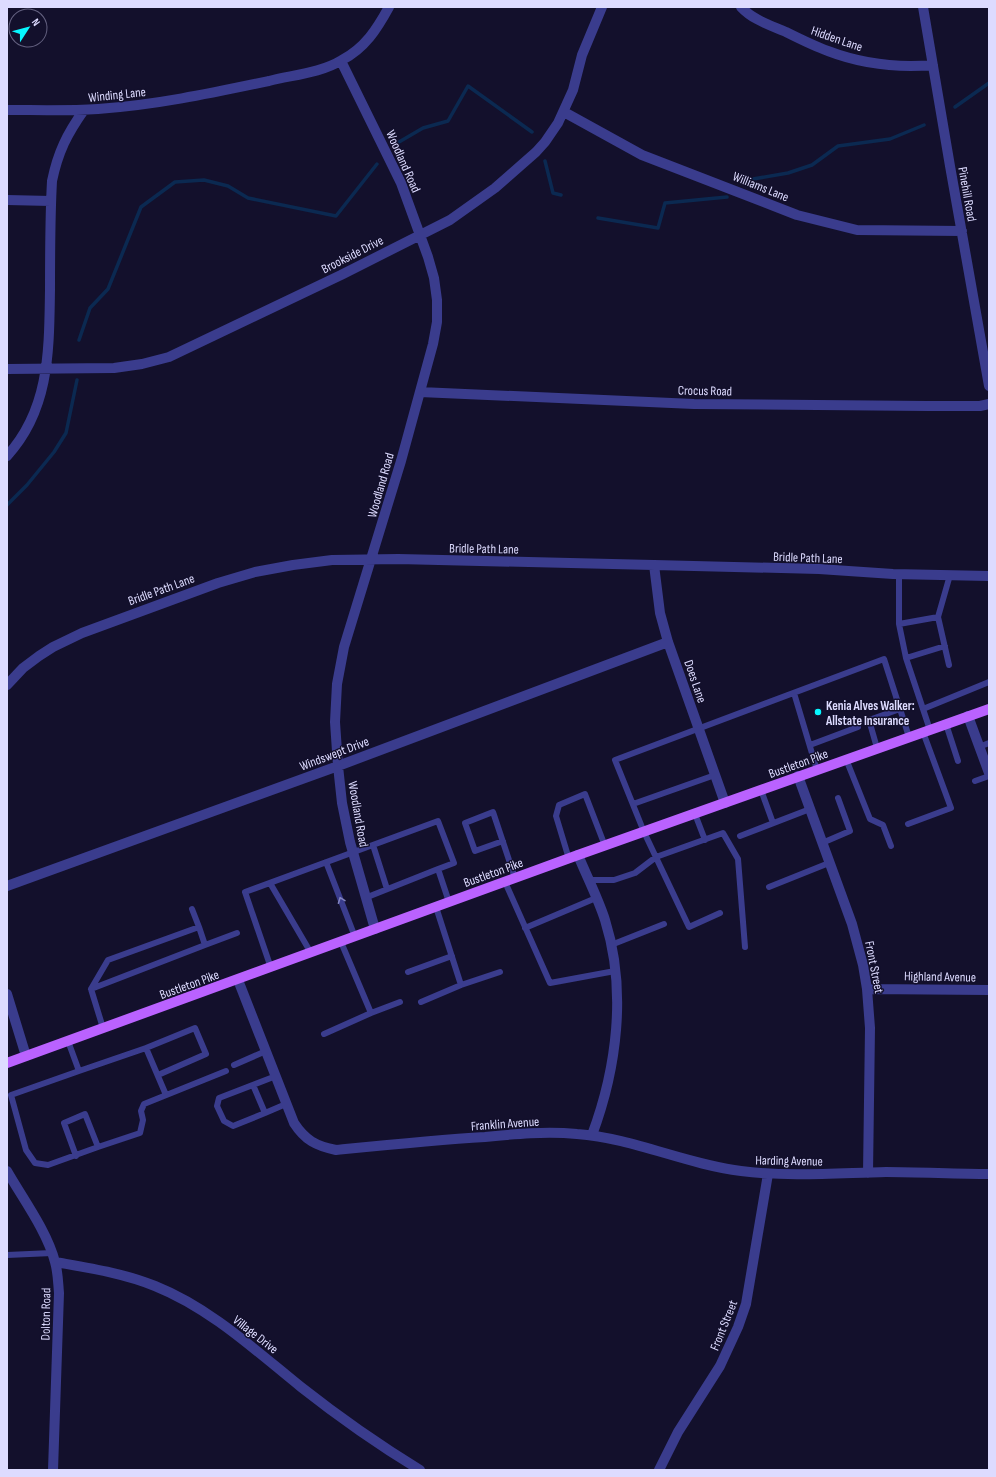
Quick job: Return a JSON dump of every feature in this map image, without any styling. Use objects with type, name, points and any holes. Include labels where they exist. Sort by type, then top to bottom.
[{"type":"main road","name":"Bustleton Pike","points":[[7,1063],[515,878],[989,709]]},
{"type":"street","name":"Winding Lane","points":[[7,456],[23,435],[35,412],[43,387],[49,348],[52,181],[62,145],[70,129],[84,110],[162,102],[224,91],[324,68],[341,61],[357,50],[372,36],[390,7]]},
{"type":"street","name":"Brookside Drive","points":[[7,369],[114,368],[142,364],[169,357],[341,275],[450,220],[473,205],[511,175],[545,142],[564,112],[577,79],[582,55],[602,7]]},
{"type":"street","name":"Hidden Lane","points":[[741,7],[752,17],[827,51],[842,56],[887,66],[934,65]]},
{"type":"street","name":"Pinehill Road","points":[[924,7],[989,386]]},
{"type":"street","name":"Woodland Road","points":[[341,61],[401,182],[434,278],[437,300],[437,322],[433,344],[372,560],[344,647],[335,703],[338,766],[342,803],[352,852],[375,929]]},
{"type":"street","points":[[7,110],[84,110]]},
{"type":"street","name":"Williams Lane","points":[[564,112],[642,155],[797,215],[857,230],[962,231]]},
{"type":"street","points":[[7,200],[51,201]]},
{"type":"street","name":"Crocus Road","points":[[420,392],[694,404],[927,406],[980,406],[989,404]]},
{"type":"street","name":"Bridle Path Lane","points":[[7,685],[23,668],[39,656],[67,640],[204,587],[255,572],[332,560],[819,569],[899,574],[989,576]]},
{"type":"street","name":"Does Lane","points":[[654,565],[660,613],[668,642],[725,803]]},
{"type":"street","name":"Windswept Drive","points":[[7,886],[338,766],[668,642]]},
{"type":"street","points":[[968,716],[989,775]]},
{"type":"street","name":"Front Street","points":[[798,776],[858,945],[867,988],[870,1043],[868,1173]]},
{"type":"street","points":[[574,857],[589,880],[605,919],[612,945],[615,971],[615,1046],[607,1090],[592,1135]]},
{"type":"street","name":"Franklin Avenue","points":[[238,980],[294,1123],[300,1132],[310,1141],[322,1147],[336,1150],[536,1133],[592,1135]]},
{"type":"street","name":"Highland Avenue","points":[[867,988],[989,990]]},
{"type":"street","points":[[7,994],[26,1056]]},
{"type":"street","name":"Harding Avenue","points":[[592,1135],[614,1139],[706,1164],[739,1171],[768,1174],[989,1174]]},
{"type":"street","name":"Dolton Road","points":[[7,1172],[46,1237],[54,1257],[59,1293],[54,1470]]},
{"type":"street","name":"Front Street","points":[[658,1470],[678,1432],[720,1366],[738,1327],[746,1304],[768,1174]]},
{"type":"street","name":"Village Drive","points":[[54,1257],[136,1279],[162,1289],[192,1304],[227,1328],[325,1405],[387,1450],[420,1470]]},
{"type":"lane","points":[[899,574],[899,624],[906,658],[923,709],[926,731],[951,808],[908,824]]},
{"type":"lane","points":[[949,665],[938,617],[950,575]]},
{"type":"lane","points":[[899,624],[938,617]]},
{"type":"lane","points":[[906,658],[945,646]]},
{"type":"lane","points":[[720,913],[689,927],[644,832],[615,760],[699,730],[884,659],[910,737]]},
{"type":"lane","points":[[923,709],[989,682]]},
{"type":"lane","points":[[794,694],[817,770]]},
{"type":"lane","points":[[877,748],[869,720],[900,709]]},
{"type":"lane","points":[[946,724],[958,761]]},
{"type":"lane","points":[[810,745],[858,727]]},
{"type":"lane","points":[[979,747],[989,743]]},
{"type":"lane","points":[[846,759],[870,820],[883,824],[891,846]]},
{"type":"lane","points":[[633,804],[715,775]]},
{"type":"lane","points":[[975,781],[989,775]]},
{"type":"lane","points":[[761,790],[773,823]]},
{"type":"lane","points":[[574,857],[556,816],[559,805],[585,794],[605,846]]},
{"type":"lane","points":[[822,843],[850,831],[838,798]]},
{"type":"lane","points":[[740,836],[810,809]]},
{"type":"lane","points":[[503,841],[475,851],[465,823],[493,812],[503,841],[515,878]]},
{"type":"lane","points":[[695,814],[705,840]]},
{"type":"lane","points":[[271,968],[245,892],[438,821],[454,863],[365,898]]},
{"type":"lane","points":[[589,880],[614,880],[635,873],[656,857],[723,833],[738,859],[745,947]]},
{"type":"lane","points":[[373,845],[387,889]]},
{"type":"lane","points":[[326,862],[355,937]]},
{"type":"lane","points":[[769,887],[829,863]]},
{"type":"lane","points":[[438,869],[449,902]]},
{"type":"lane","points":[[505,882],[550,983],[615,971]]},
{"type":"lane","points":[[270,883],[311,953]]},
{"type":"lane","points":[[525,928],[596,898]]},
{"type":"lane","points":[[436,907],[461,985]]},
{"type":"lane","points":[[192,909],[205,945]]},
{"type":"lane","points":[[612,945],[664,924]]},
{"type":"lane","points":[[103,1028],[91,989],[108,960],[199,927]]},
{"type":"lane","points":[[91,989],[237,933]]},
{"type":"lane","points":[[341,942],[371,1013]]},
{"type":"lane","points":[[408,972],[452,956]]},
{"type":"lane","points":[[421,1002],[461,985],[500,972]]},
{"type":"lane","points":[[324,1034],[400,1002]]},
{"type":"lane","points":[[158,1075],[206,1054],[195,1028],[146,1048],[11,1096],[26,1150],[35,1163],[48,1165],[140,1133],[143,1120],[141,1110],[144,1104],[226,1072]]},
{"type":"lane","points":[[68,1041],[79,1071]]},
{"type":"lane","points":[[146,1048],[166,1095]]},
{"type":"lane","points":[[234,1065],[266,1052]]},
{"type":"lane","points":[[276,1076],[219,1098],[217,1106],[224,1121],[233,1126],[286,1104]]},
{"type":"lane","points":[[253,1085],[265,1113]]},
{"type":"lane","points":[[76,1156],[64,1123],[85,1114],[98,1147]]},
{"type":"lane","points":[[7,1255],[54,1257]]},
{"type":"waterway","points":[[955,107],[989,83]]},
{"type":"waterway","points":[[399,142],[423,128],[448,121],[468,86],[532,132]]},
{"type":"waterway","points":[[753,179],[788,173],[812,165],[838,146],[890,139],[924,125]]},
{"type":"waterway","points":[[545,161],[553,193],[561,195]]},
{"type":"waterway","points":[[79,340],[90,308],[108,289],[141,207],[175,182],[204,180],[228,186],[248,198],[336,216],[377,164]]},
{"type":"waterway","points":[[598,218],[658,228],[665,203],[727,197]]},
{"type":"waterway","points":[[7,505],[27,485],[54,452],[66,433],[77,380]]},
{"type":"place","name":"Kenia Alves Walker: Allstate Insurance","points":[[818,712]]}]
